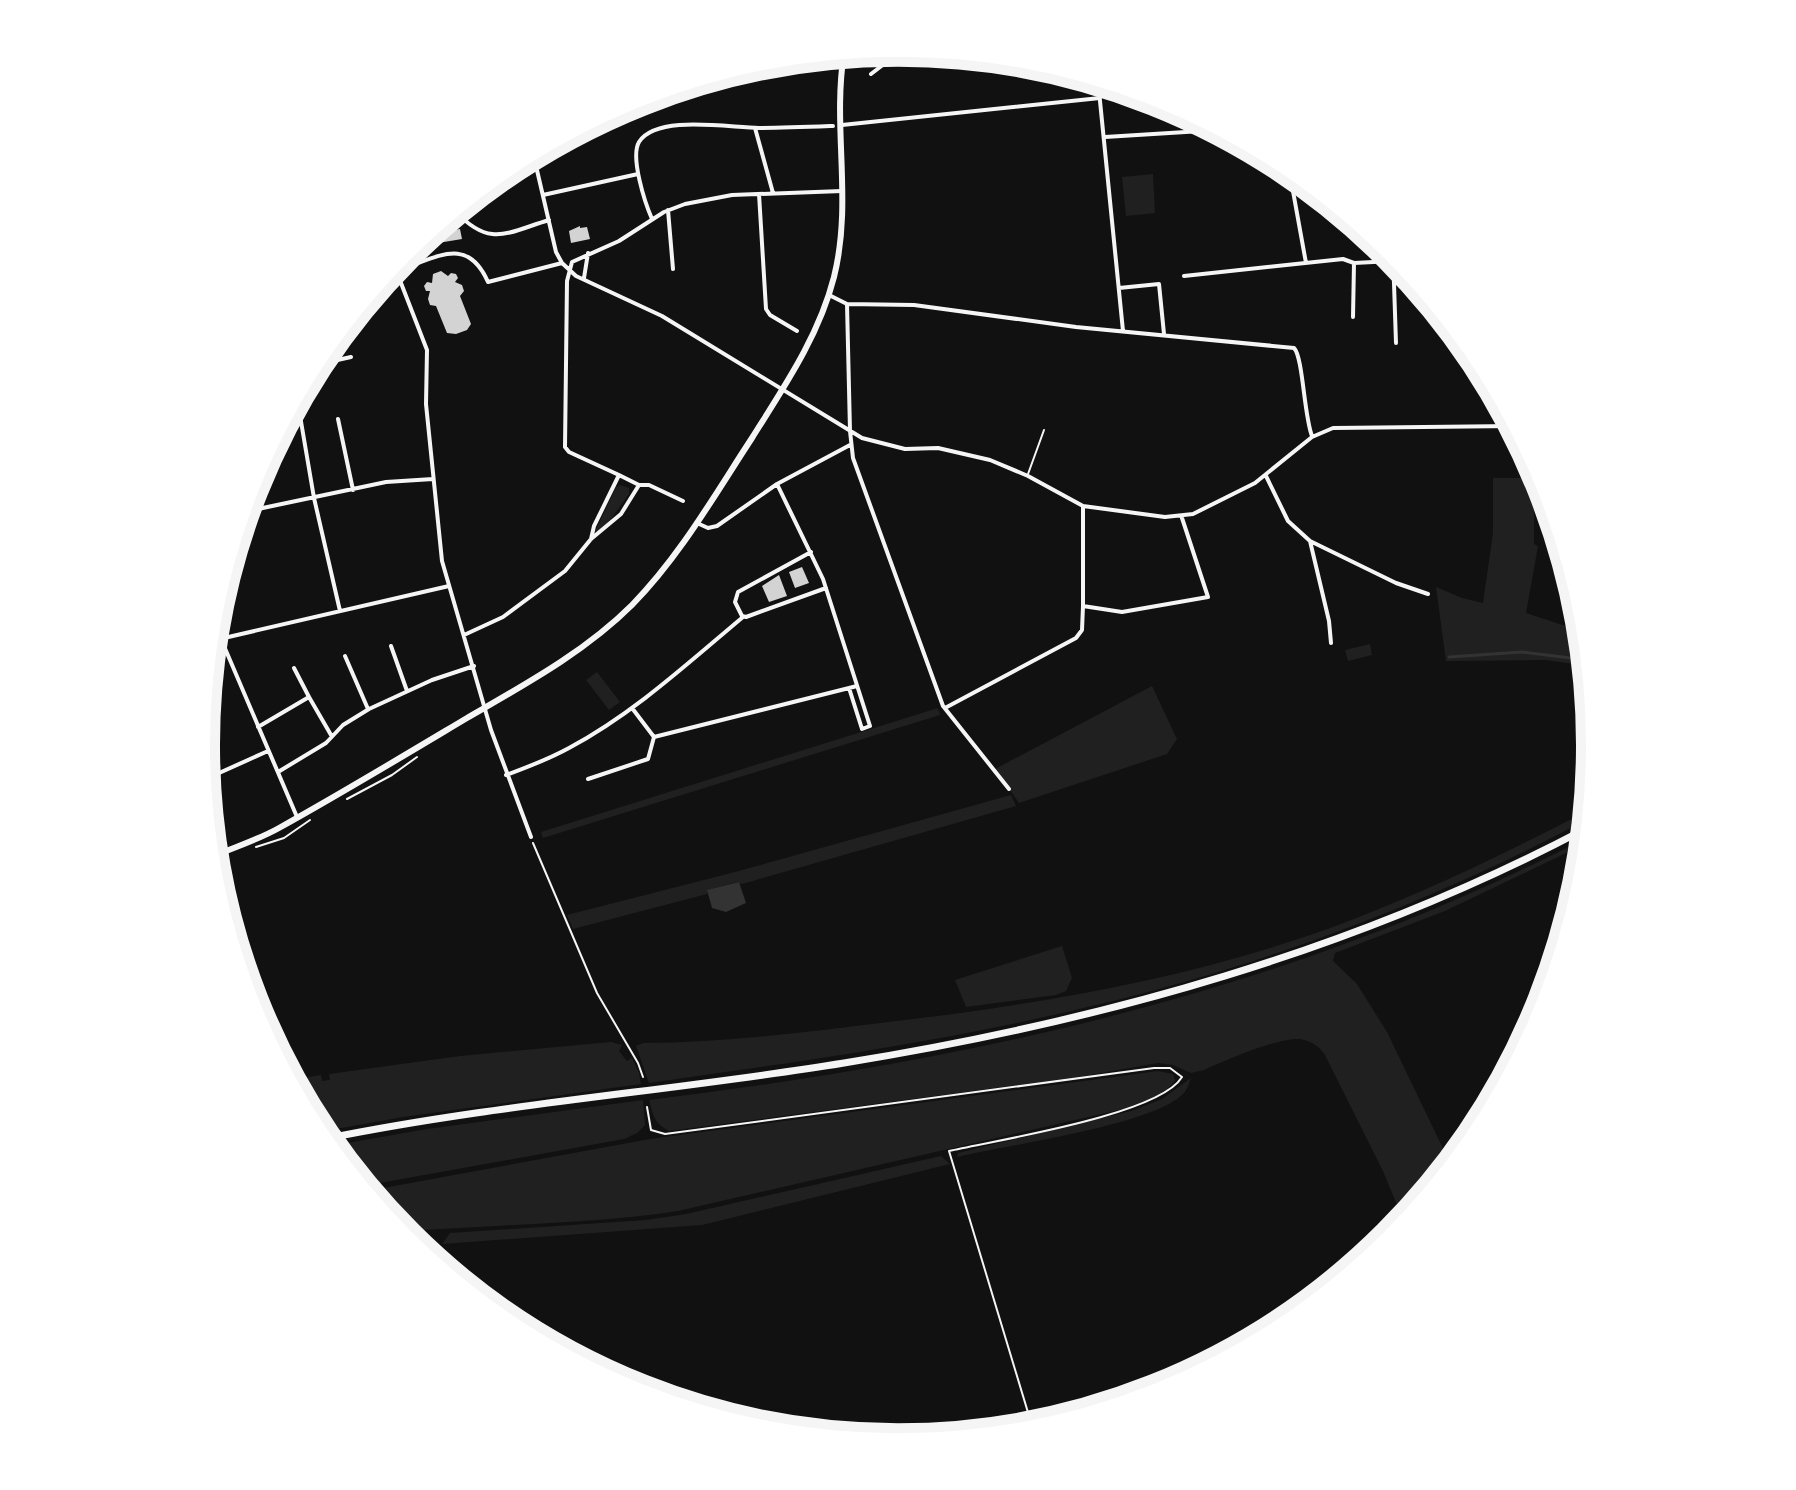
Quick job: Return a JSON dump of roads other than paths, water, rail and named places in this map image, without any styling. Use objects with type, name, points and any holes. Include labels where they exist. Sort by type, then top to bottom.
[{"type":"main road","points":[[339,1136],[442,1119],[844,1063],[1060,1022],[1208,983],[1348,936],[1480,881],[1575,834]]},
{"type":"street","points":[[871,74],[884,62]]},
{"type":"street","points":[[224,852],[273,832],[573,653],[618,618],[654,581],[697,523],[783,389],[808,347],[829,295],[841,241],[844,64]]},
{"type":"street","points":[[1099,92],[1123,331]]},
{"type":"street","points":[[842,125],[1100,98]]},
{"type":"street","points":[[652,219],[639,174],[637,146],[644,136],[654,130],[685,125],[755,128],[833,126]]},
{"type":"street","points":[[755,128],[773,193]]},
{"type":"street","points":[[1104,137],[1198,131]]},
{"type":"street","points":[[536,167],[562,263],[568,270],[662,316],[873,442],[905,449],[938,448],[1000,463],[1083,506],[1159,517],[1181,517],[1226,500],[1266,476],[1312,437],[1339,427],[1501,426]]},
{"type":"street","points":[[543,195],[639,174]]},
{"type":"street","points":[[1292,188],[1306,263]]},
{"type":"street","points":[[683,501],[649,485],[639,485],[565,447],[568,270],[575,259],[619,241],[668,210],[717,197],[844,191]]},
{"type":"street","points":[[759,194],[766,309],[770,315],[797,331]]},
{"type":"street","points":[[668,210],[673,269]]},
{"type":"street","points":[[463,219],[472,228],[488,235],[549,220]]},
{"type":"street","points":[[585,280],[584,267],[588,253]]},
{"type":"street","points":[[411,266],[445,255],[464,254],[479,264],[488,282],[562,263]]},
{"type":"street","points":[[1184,276],[1347,259],[1354,263],[1378,259]]},
{"type":"street","points":[[1353,317],[1354,263]]},
{"type":"street","points":[[1394,275],[1396,343]]},
{"type":"street","points":[[399,279],[428,353],[425,392],[441,556],[506,775],[531,837]]},
{"type":"street","points":[[1119,288],[1159,284],[1164,334]]},
{"type":"street","points":[[829,295],[847,304],[914,305],[1296,349],[1301,362],[1303,399],[1312,437]]},
{"type":"street","points":[[847,304],[850,445],[853,458],[945,708],[1009,789]]},
{"type":"street","points":[[334,361],[351,357]]},
{"type":"street","points":[[300,416],[314,498],[340,611]]},
{"type":"street","points":[[338,419],[353,490]]},
{"type":"street","points":[[697,523],[715,526],[777,484],[850,445]]},
{"type":"street","points":[[591,539],[594,526],[619,475]]},
{"type":"street","points":[[1266,476],[1288,521],[1310,541],[1396,583],[1428,594]]},
{"type":"street","points":[[257,509],[386,482],[433,479]]},
{"type":"street","points":[[777,484],[826,588],[870,726],[862,729],[849,688]]},
{"type":"street","points":[[464,635],[503,617],[572,564],[591,539],[621,514],[639,485]]},
{"type":"street","points":[[945,708],[1078,636],[1083,626],[1083,506]]},
{"type":"street","points":[[1083,606],[1122,612],[1208,597],[1181,517]]},
{"type":"street","points":[[1310,541],[1329,621],[1331,643]]},
{"type":"street","points":[[743,617],[735,602],[737,593],[811,552]]},
{"type":"street","points":[[224,638],[449,586]]},
{"type":"street","points":[[506,775],[578,743],[631,707],[743,617],[826,588]]},
{"type":"street","points":[[223,644],[297,817]]},
{"type":"street","points":[[391,646],[407,691]]},
{"type":"street","points":[[345,656],[369,709]]},
{"type":"street","points":[[278,772],[324,745],[331,735],[369,709],[474,666]]},
{"type":"street","points":[[294,668],[331,735]]},
{"type":"street","points":[[654,737],[857,686]]},
{"type":"street","points":[[258,727],[309,697]]},
{"type":"street","points":[[631,707],[654,737]]},
{"type":"street","points":[[588,779],[648,759],[654,737]]},
{"type":"street","points":[[216,775],[269,751]]},
{"type":"lane","points":[[1028,476],[1044,430]]},
{"type":"waterway","points":[[1449,657],[1522,652],[1575,659]]}]
